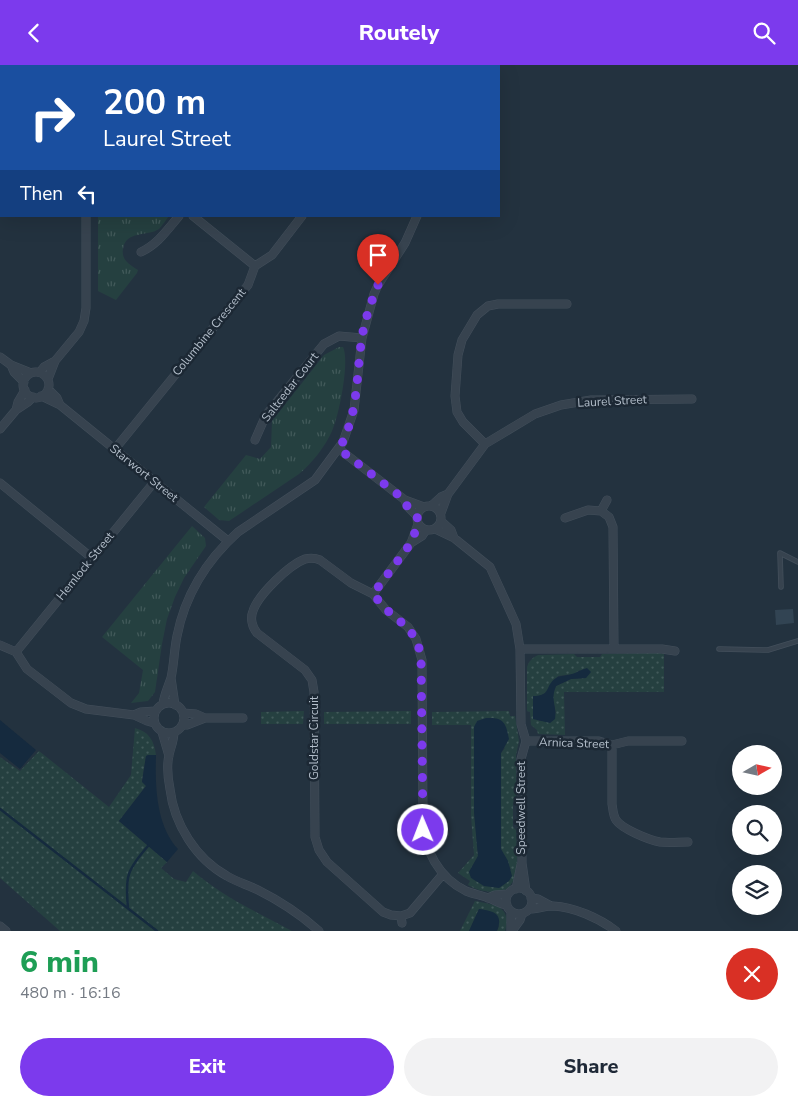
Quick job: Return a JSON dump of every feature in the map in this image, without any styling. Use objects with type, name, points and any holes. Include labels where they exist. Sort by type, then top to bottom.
[{"type":"street","points":[[0,429],[16,410],[48,389],[48,379],[55,361],[79,332],[84,321],[86,308],[86,217]]},
{"type":"street","points":[[141,252],[159,240],[178,217]]},
{"type":"street","points":[[194,217],[255,267]]},
{"type":"street","name":"Columbine Crescent","points":[[115,449],[248,285],[255,267],[272,255],[301,217]]},
{"type":"street","points":[[134,715],[141,712],[155,711],[163,704],[171,678],[177,635],[188,600],[204,570],[228,541],[258,517],[315,480],[339,449],[354,410],[362,338],[378,285],[405,243],[417,217]]},
{"type":"street","points":[[485,444],[460,417],[455,407],[458,355],[465,336],[477,315],[488,306],[498,304],[567,304]]},
{"type":"street","name":"Saltcedar Court","points":[[255,440],[266,415],[324,344],[339,336],[362,338]]},
{"type":"street","points":[[0,357],[11,365],[35,372],[48,379]]},
{"type":"street","points":[[16,410],[28,375],[55,361]]},
{"type":"street","points":[[11,365],[24,386],[37,397]]},
{"type":"street","name":"Starwort Street","points":[[48,389],[57,397],[60,405]]},
{"type":"street","name":"Starwort Street","points":[[37,397],[60,405],[228,541]]},
{"type":"street","name":"Laurel Street","points":[[441,517],[448,494],[485,444],[535,414],[561,405],[583,401],[692,399]]},
{"type":"street","points":[[339,449],[405,500],[428,507],[435,507],[441,517],[435,529],[426,530],[422,536],[411,543]]},
{"type":"street","name":"Hemlock Street","points":[[16,651],[154,481]]},
{"type":"street","points":[[0,483],[92,558]]},
{"type":"street","name":"Laurel Street","points":[[428,507],[448,494]]},
{"type":"street","points":[[405,500],[407,506],[426,530]]},
{"type":"street","points":[[601,511],[607,500]]},
{"type":"street","points":[[373,594],[411,543],[418,520],[418,512],[428,507]]},
{"type":"street","points":[[565,518],[588,510],[601,511],[609,517],[613,527],[614,649]]},
{"type":"street","name":"Speedwell Street","points":[[441,517],[454,538]]},
{"type":"street","name":"Speedwell Street","points":[[435,529],[454,538],[486,563],[493,571],[516,624],[520,649],[521,724],[526,741],[520,759],[522,863],[528,894]]},
{"type":"street","name":"Goldstar Circuit","points":[[443,874],[402,920],[383,911],[327,862],[319,850],[315,837],[314,692],[312,680],[305,671],[257,633],[252,622],[253,610],[261,598],[282,575],[306,559],[316,558],[320,560],[351,583],[373,594],[386,610],[408,627],[416,639],[421,655],[423,830],[432,858],[443,874],[464,890],[509,908]]},
{"type":"street","points":[[0,645],[16,651],[27,669],[72,703],[86,709],[134,715],[154,723],[162,731],[169,756],[170,788],[175,813],[196,849],[226,876],[277,900],[319,931]]},
{"type":"street","points":[[520,649],[662,649],[675,651]]},
{"type":"street","points":[[171,678],[176,705],[183,713],[196,714],[205,719]]},
{"type":"street","points":[[163,704],[176,705]]},
{"type":"street","points":[[154,723],[155,711]]},
{"type":"street","points":[[182,725],[183,713]]},
{"type":"street","points":[[162,731],[174,732],[182,725],[205,719],[243,718]]},
{"type":"street","points":[[169,756],[174,740],[174,732]]},
{"type":"street","name":"Arnica Street","points":[[526,741],[599,741],[612,745],[628,741],[682,741]]},
{"type":"street","points":[[612,745],[612,805],[617,821],[625,828],[653,840],[688,842]]},
{"type":"street","name":"Speedwell Street","points":[[516,889],[522,863]]},
{"type":"street","points":[[512,931],[508,894],[516,889],[551,906],[572,909],[603,922],[616,931]]},
{"type":"street","name":"Goldstar Circuit","points":[[488,898],[508,894]]},
{"type":"street","points":[[512,931],[532,902],[528,894]]},
{"type":"street","points":[[509,908],[514,913],[551,906]]},
{"type":"street","points":[[0,926],[6,931]]},
{"type":"lane","points":[[781,587],[780,553],[798,562]]},
{"type":"lane","points":[[719,649],[768,650],[798,641]]},
{"type":"green space","points":[[98,217],[168,217],[159,229],[133,236],[125,243],[123,256],[129,264],[138,270],[116,300],[98,291]]},
{"type":"green space","points":[[339,347],[343,347],[345,354],[343,389],[335,424],[322,449],[299,474],[229,521],[219,520],[204,507],[246,455],[260,459],[271,447],[272,421],[324,355]]},
{"type":"green space","points":[[192,526],[205,538],[206,546],[184,578],[167,619],[155,692],[148,701],[131,703],[139,693],[143,670],[102,637]]},
{"type":"green space","points":[[574,654],[577,657],[600,657],[602,654],[664,654],[664,692],[564,692],[565,735],[538,734],[537,730],[531,725],[530,712],[527,711],[527,667],[530,661],[538,655]],"holes":[[[580,670],[586,678],[571,679],[556,686],[552,696],[556,713],[540,721],[537,719],[533,697],[545,693],[558,676],[574,674]]]},
{"type":"green space","points":[[304,711],[303,724],[261,724],[261,712]]},
{"type":"green space","points":[[411,711],[411,724],[324,724],[324,712]]},
{"type":"green space","points":[[509,711],[510,716],[515,716],[519,741],[516,755],[516,801],[513,803],[513,827],[516,830],[517,858],[514,878],[511,885],[504,890],[491,892],[478,889],[468,885],[470,881],[458,873],[474,855],[471,816],[471,725],[432,725],[432,712]],"holes":[[[474,727],[505,748],[501,753],[501,850],[511,870],[469,872],[478,856],[474,812]]]},
{"type":"green space","points":[[135,728],[150,737],[156,755],[146,756],[142,781],[146,786],[119,821],[167,862],[161,868],[174,879],[186,882],[193,871],[228,896],[292,931],[60,931],[0,878],[0,757],[20,771],[39,751],[109,807],[131,775]]},
{"type":"green space","points":[[475,901],[495,906],[504,912],[507,923],[505,931],[497,931],[499,926],[479,909],[469,931],[460,931]]},
{"type":"water","points":[[587,668],[591,672],[586,678],[571,679],[556,686],[554,696],[555,719],[550,723],[533,719],[533,696],[543,694],[556,678]]},
{"type":"water","points":[[486,718],[496,718],[503,722],[507,728],[509,739],[501,753],[501,849],[508,861],[512,876],[509,881],[499,888],[484,886],[471,878],[469,872],[478,856],[474,812],[474,727],[477,721]]},
{"type":"water","points":[[0,720],[36,750],[20,769],[0,753]]},
{"type":"water","points":[[156,755],[158,805],[165,829],[178,849],[167,862],[119,821],[146,786],[142,782],[146,756]]},
{"type":"water","points":[[479,909],[496,914],[499,920],[497,931],[469,931]]},
{"type":"building","points":[[793,609],[794,623],[776,625],[775,610]]},
{"type":"waterway","points":[[0,809],[157,931]]},
{"type":"waterway","points":[[128,908],[127,881],[129,874],[136,861],[148,846]]},
{"type":"route","points":[[378,285],[362,338],[354,410],[339,449],[405,500],[407,506],[417,516],[418,524],[411,543],[373,594],[386,610],[408,627],[420,649],[422,660],[423,830]]}]
